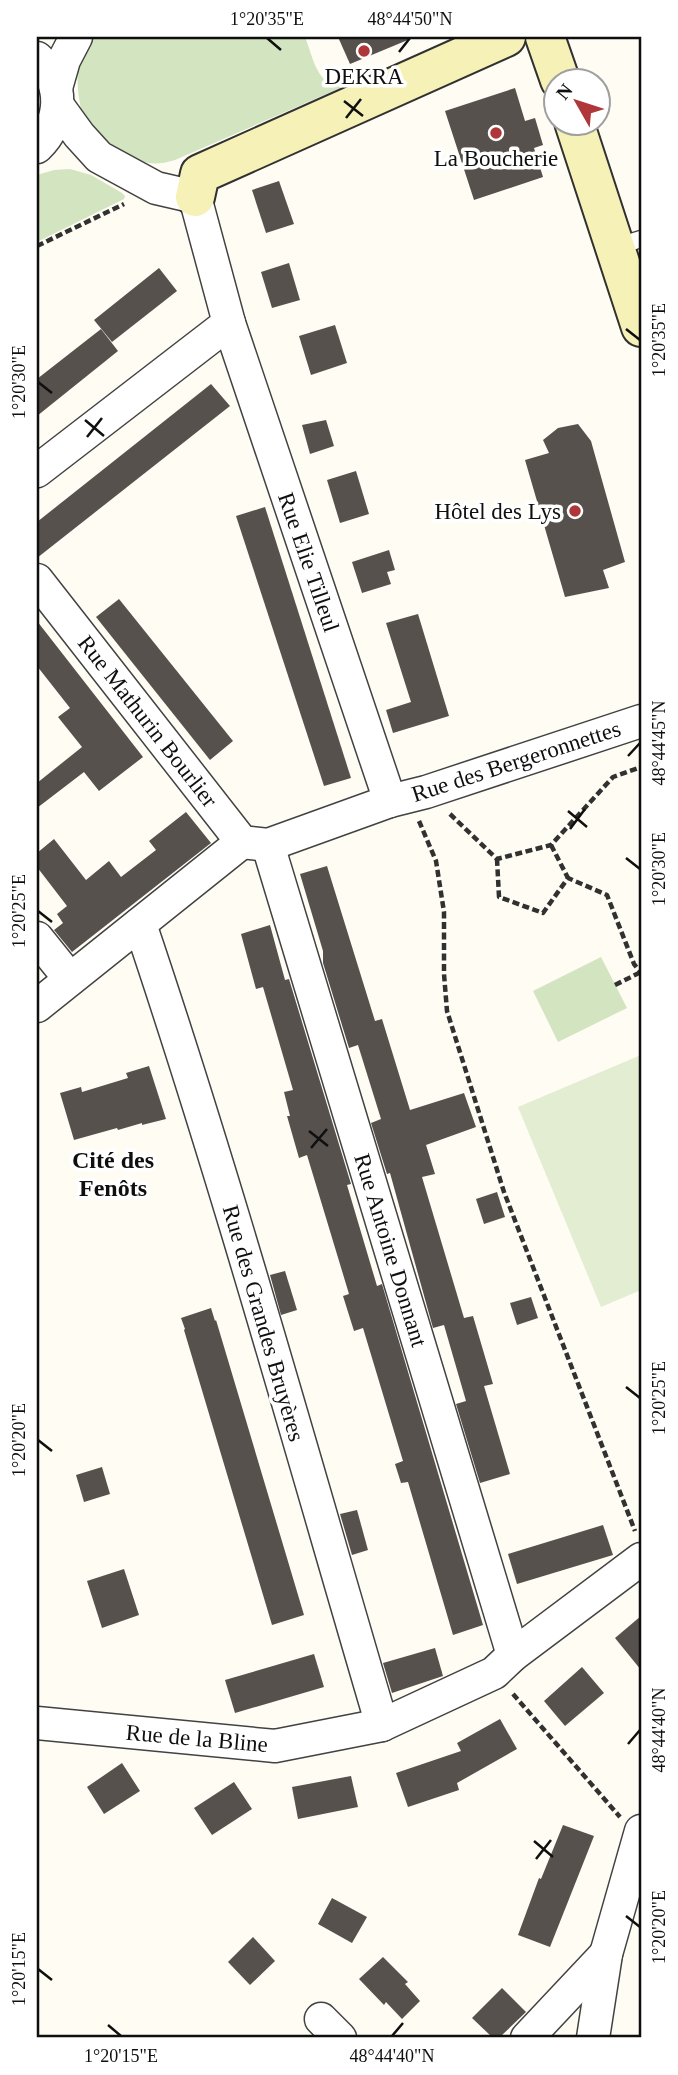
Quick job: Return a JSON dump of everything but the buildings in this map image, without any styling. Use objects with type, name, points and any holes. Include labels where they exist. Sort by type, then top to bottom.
[{"type":"street","points":[[37,146],[52,127],[64,60],[76,37]]},
{"type":"street","points":[[37,58],[52,76],[57,97],[79,135],[99,157],[156,188],[195,197],[200,174],[506,37]]},
{"type":"street","points":[[545,37],[554,66]]},
{"type":"street","points":[[580,136],[628,243],[641,327]]},
{"type":"street","points":[[37,152],[99,157]]},
{"type":"street","name":"Rue Elie Tilleul","points":[[195,197],[229,323],[408,797]]},
{"type":"street","points":[[37,471],[229,323]]},
{"type":"street","name":"Rue Mathurin Bourlier","points":[[37,580],[255,844]]},
{"type":"street","name":"Rue des Bergeronnettes","points":[[408,797],[641,720]]},
{"type":"street","points":[[37,1006],[140,923],[255,844],[408,797]]},
{"type":"street","name":"Rue Antoine Donnant","points":[[255,844],[503,1664]]},
{"type":"street","name":"Rue des Grandes Bruyères","points":[[140,923],[169,1008],[382,1725]]},
{"type":"street","points":[[37,938],[70,979]]},
{"type":"street","name":"Rue de la Bline","points":[[38,1718],[275,1746],[382,1725],[503,1664],[639,1547]]},
{"type":"street","points":[[593,2038],[606,1954],[640,1835]]},
{"type":"street","points":[[527,2038],[606,1954]]},
{"type":"path","points":[[37,246],[156,188]]},
{"type":"path","points":[[408,797],[497,859],[551,845],[613,777],[641,767]]},
{"type":"path","points":[[408,797],[436,861],[444,912],[447,1011],[504,1192],[639,1547]]},
{"type":"path","points":[[551,845],[568,878],[607,895],[634,964],[641,972],[615,985]]},
{"type":"path","points":[[497,859],[499,897],[543,913],[568,878]]},
{"type":"path","points":[[503,1664],[640,1835]]},
{"type":"green space","points":[[90,37],[305,37],[322,77],[335,85],[345,86],[175,160],[148,163],[107,143],[92,131],[85,121],[79,98],[78,71],[80,56]]},
{"type":"green space","points":[[70,169],[91,175],[122,193],[124,199],[37,242],[37,175]]},
{"type":"green space","points":[[601,957],[627,1008],[558,1042],[533,991]]},
{"type":"green space","points":[[641,1055],[641,1290],[601,1307],[518,1107]]},
{"type":"place","name":"DEKRA","points":[[364,51]]},
{"type":"place","name":"La Boucherie","points":[[496,133]]},
{"type":"place","name":"Hôtel des Lys","points":[[575,511]]},
{"type":"district","name":"Cité des Fenôts","points":[[113,1174]]}]
